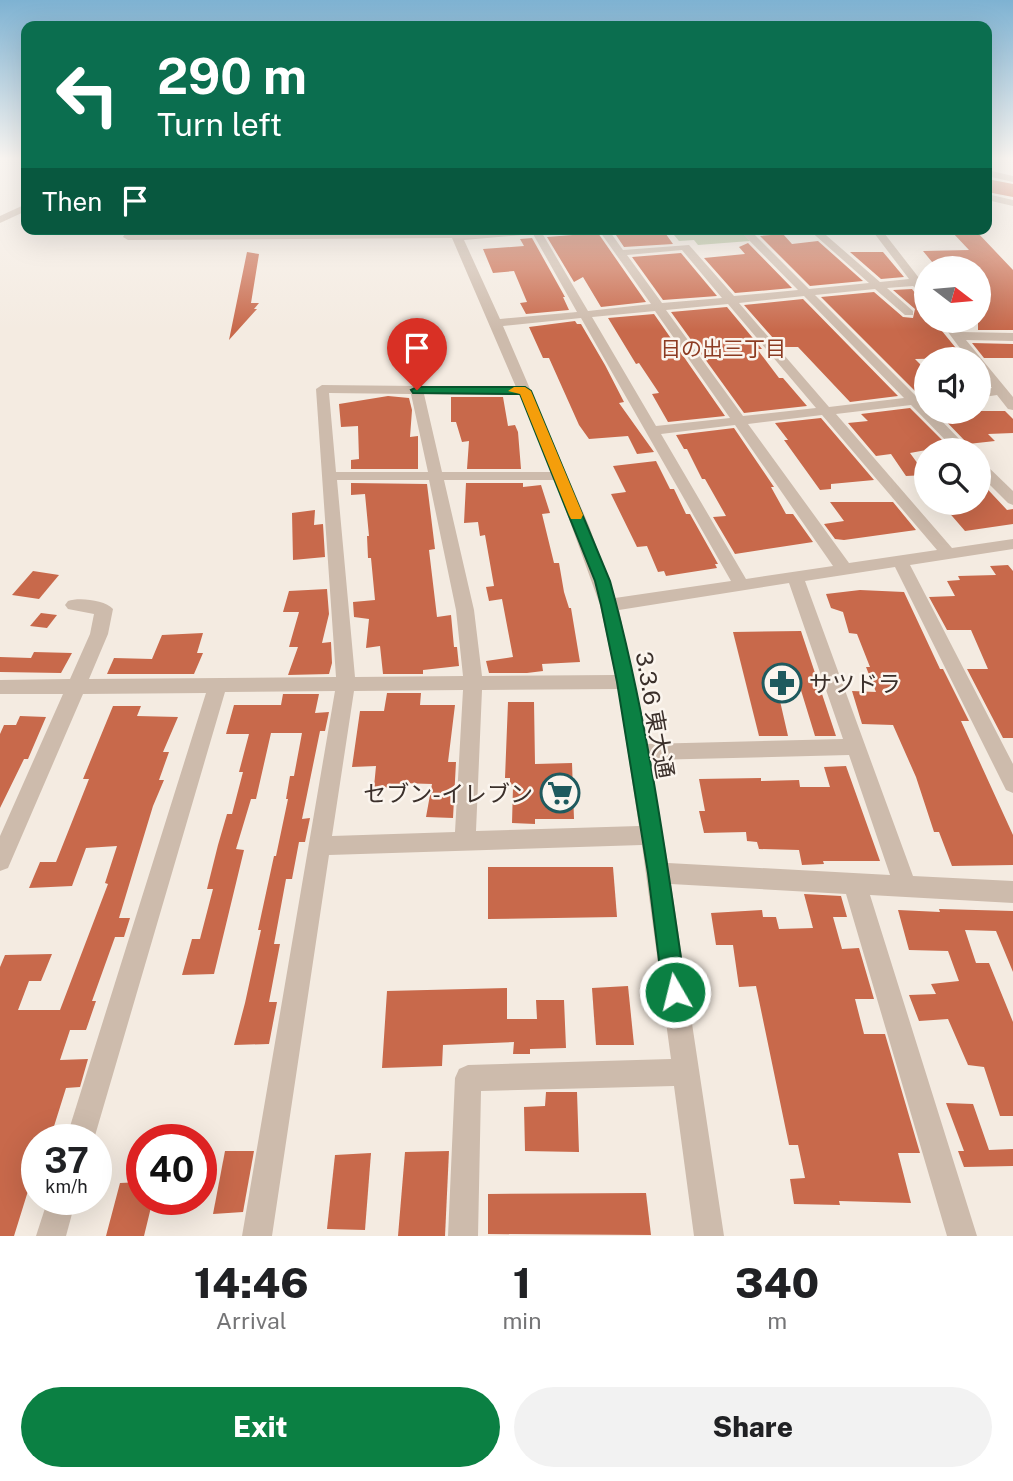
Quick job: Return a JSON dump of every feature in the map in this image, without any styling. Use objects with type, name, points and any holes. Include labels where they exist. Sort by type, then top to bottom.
[{"type":"street","points":[[130,235],[128,237],[182,235]]},
{"type":"street","name":"3.3.6 東大通","points":[[456,235],[525,391],[602,581],[609,605],[626,682],[658,873],[709,1236]]},
{"type":"street","points":[[538,235],[741,584]]},
{"type":"street","points":[[607,235],[845,570]]},
{"type":"street","points":[[749,235],[806,294],[914,394]]},
{"type":"street","points":[[820,235],[909,313]]},
{"type":"street","points":[[881,235],[914,279]]},
{"type":"street","points":[[620,253],[685,247],[948,553]]},
{"type":"street","points":[[496,323],[914,282]]},
{"type":"street","points":[[956,333],[966,347]]},
{"type":"street","points":[[958,336],[1013,337]]},
{"type":"street","points":[[991,379],[1013,406]]},
{"type":"street","points":[[257,1236],[346,684],[322,389],[525,391]]},
{"type":"street","points":[[417,390],[465,610],[473,683],[465,843]]},
{"type":"street","points":[[991,392],[1000,391]]},
{"type":"street","points":[[651,431],[914,401]]},
{"type":"street","points":[[941,424],[953,438]]},
{"type":"street","points":[[329,476],[559,476]]},
{"type":"street","points":[[991,478],[1013,500]]},
{"type":"street","points":[[609,605],[948,553],[1010,549]]},
{"type":"street","points":[[900,561],[1013,784]]},
{"type":"street","points":[[795,576],[905,886]]},
{"type":"street","points":[[0,861],[99,634],[104,609],[74,605]]},
{"type":"street","points":[[0,687],[626,682]]},
{"type":"street","points":[[85,1124],[218,685]]},
{"type":"street","points":[[637,752],[856,747]]},
{"type":"street","points":[[320,846],[651,835]]},
{"type":"street","points":[[658,873],[1013,892]]},
{"type":"street","points":[[855,884],[962,1236]]},
{"type":"street","points":[[463,1236],[468,1078],[686,1072]]},
{"type":"street","points":[[51,1236],[57,1215]]},
{"type":"green space","points":[[674,235],[744,235],[750,241],[698,245],[694,240],[679,241]]},
{"type":"building","points":[[599,235],[646,302],[601,307],[583,277],[574,282],[547,237]]},
{"type":"building","points":[[616,235],[667,235],[673,244],[624,247]]},
{"type":"building","points":[[784,235],[792,244],[818,241],[863,281],[810,286],[760,236]]},
{"type":"building","points":[[955,235],[980,235],[1013,270],[1013,330],[991,330],[991,256],[927,256],[923,251],[969,250]]},
{"type":"building","points":[[532,238],[565,297],[569,310],[526,314],[520,303],[527,302],[514,271],[493,273],[483,249],[524,246],[520,239]]},
{"type":"building","points":[[748,243],[792,288],[735,293],[704,258],[745,254],[739,247]]},
{"type":"building","points":[[247,252],[259,254],[251,303],[259,303],[254,309],[257,309],[229,340]]},
{"type":"building","points":[[850,252],[883,252],[904,277],[881,279]]},
{"type":"building","points":[[681,253],[717,296],[663,300],[632,257]]},
{"type":"building","points":[[912,289],[914,308],[893,290]]},
{"type":"building","points":[[874,292],[903,317],[913,318],[914,314],[914,333],[944,333],[955,347],[914,347],[914,390],[821,297]]},
{"type":"building","points":[[803,299],[898,396],[850,402],[798,347],[781,347],[744,305]]},
{"type":"building","points":[[727,307],[762,349],[757,349],[779,378],[783,378],[807,406],[744,413],[671,312]]},
{"type":"building","points":[[654,314],[725,416],[668,422],[652,394],[659,393],[639,363],[636,364],[608,318]]},
{"type":"building","points":[[575,321],[581,324],[605,365],[624,402],[619,403],[654,452],[637,454],[628,436],[589,439],[579,425],[549,358],[543,358],[529,327]]},
{"type":"building","points":[[972,343],[1013,344],[1013,358],[991,358],[991,347],[975,347]]},
{"type":"building","points":[[388,396],[409,398],[412,410],[410,437],[418,436],[418,469],[351,469],[351,460],[359,459],[358,426],[341,427],[339,404]]},
{"type":"building","points":[[451,397],[503,397],[508,426],[515,425],[518,432],[521,469],[467,469],[469,441],[462,442],[456,422],[451,422]]},
{"type":"building","points":[[910,408],[914,412],[914,424],[926,424],[940,438],[914,438],[914,452],[910,453],[914,458],[914,476],[906,476],[891,454],[876,456],[848,423],[868,421],[861,414]]},
{"type":"building","points":[[991,411],[1005,411],[1013,419],[1013,433],[988,434],[995,441],[991,441],[991,438],[962,438],[949,424],[991,424]]},
{"type":"building","points":[[821,418],[874,480],[831,484],[831,489],[820,490],[775,423]]},
{"type":"building","points":[[734,428],[774,487],[771,487],[786,514],[793,514],[813,542],[735,554],[713,517],[726,516],[676,435]]},
{"type":"building","points":[[656,461],[686,514],[690,514],[718,564],[715,564],[717,568],[666,576],[664,571],[658,572],[647,546],[637,547],[611,494],[626,492],[613,466]]},
{"type":"building","points":[[351,483],[427,484],[435,549],[429,550],[437,617],[451,615],[459,666],[423,670],[423,674],[383,674],[380,646],[366,648],[369,619],[354,617],[353,602],[375,600],[371,558],[368,558],[365,494],[351,495]]},
{"type":"building","points":[[466,483],[523,483],[523,487],[541,485],[550,513],[542,514],[554,563],[559,563],[564,592],[571,608],[580,662],[542,664],[543,671],[527,673],[489,673],[486,661],[513,657],[502,599],[489,601],[486,587],[494,586],[485,535],[480,536],[478,522],[464,523]]},
{"type":"building","points":[[991,493],[1007,510],[1013,509],[1013,524],[965,531],[951,515],[991,515]]},
{"type":"building","points":[[830,502],[893,502],[916,530],[835,539],[824,524],[844,521]]},
{"type":"building","points":[[315,510],[314,525],[323,524],[325,557],[293,560],[292,513]]},
{"type":"building","points":[[1008,565],[1013,571],[1013,738],[1003,738],[967,669],[988,669],[971,630],[947,630],[929,597],[955,596],[947,581],[960,580],[958,576],[996,575],[990,566]]},
{"type":"building","points":[[33,571],[59,575],[39,599],[12,595]]},
{"type":"building","points":[[327,589],[329,614],[322,643],[331,642],[332,663],[329,674],[288,675],[298,647],[289,647],[299,612],[283,612],[289,591]]},
{"type":"building","points":[[860,590],[904,592],[940,669],[943,669],[969,721],[961,721],[1013,835],[1013,865],[952,866],[939,832],[934,832],[916,777],[893,725],[862,724],[852,691],[876,692],[866,667],[870,667],[857,634],[849,633],[843,612],[831,608],[826,594]]},
{"type":"building","points":[[41,613],[57,615],[47,628],[30,626]]},
{"type":"building","points":[[801,631],[836,736],[815,736],[796,674],[775,679],[788,736],[759,736],[733,632]]},
{"type":"building","points":[[203,633],[197,653],[203,653],[194,674],[107,674],[114,658],[152,659],[162,635]]},
{"type":"building","points":[[34,652],[72,653],[61,673],[0,672],[0,657],[31,658]]},
{"type":"building","points":[[387,693],[421,693],[420,705],[455,705],[448,762],[456,762],[453,818],[426,817],[432,784],[400,783],[400,788],[374,787],[376,766],[352,767],[360,711],[384,711]]},
{"type":"building","points":[[283,694],[319,694],[315,713],[329,712],[325,731],[320,731],[302,819],[310,818],[305,842],[299,842],[292,879],[286,879],[274,944],[280,944],[269,1002],[277,1002],[269,1044],[234,1045],[261,930],[258,930],[288,799],[290,776],[294,776],[302,733],[271,733],[256,799],[251,799],[236,849],[244,850],[214,974],[182,975],[192,939],[200,939],[213,889],[207,889],[218,845],[227,814],[232,814],[243,772],[239,772],[249,734],[226,734],[234,705],[281,705]]},
{"type":"building","points":[[508,702],[534,702],[535,764],[572,763],[574,819],[535,819],[535,824],[512,823],[513,787],[510,787],[510,778],[505,778]]},
{"type":"building","points":[[113,706],[141,706],[137,716],[178,717],[163,752],[169,752],[159,780],[164,780],[153,806],[119,918],[130,918],[124,937],[115,937],[92,1001],[96,1001],[86,1030],[70,1030],[60,1060],[88,1059],[80,1087],[66,1088],[55,1124],[21,1124],[21,1213],[14,1236],[0,1236],[0,967],[5,955],[52,954],[41,981],[29,981],[18,1010],[60,1010],[108,884],[105,883],[117,846],[86,848],[72,886],[29,888],[40,862],[56,862],[89,779],[83,779]]},
{"type":"building","points":[[20,716],[46,717],[28,759],[24,759],[0,808],[0,734],[4,725],[16,725]]},
{"type":"building","points":[[846,766],[880,861],[823,861],[824,864],[802,865],[799,850],[759,849],[757,842],[747,841],[746,832],[704,833],[699,811],[705,811],[699,779],[799,780],[800,787],[830,787],[824,767]]},
{"type":"building","points":[[488,867],[613,867],[617,917],[488,919]]},
{"type":"building","points":[[804,894],[841,896],[847,917],[833,917],[842,949],[859,948],[874,999],[855,999],[864,1034],[885,1034],[920,1153],[898,1153],[911,1203],[839,1201],[840,1205],[794,1204],[790,1179],[805,1178],[798,1145],[789,1145],[756,986],[739,987],[733,945],[716,945],[711,913],[762,910],[763,917],[776,917],[779,929],[813,928]]},
{"type":"building","points":[[939,909],[1013,911],[1013,972],[996,931],[965,930],[976,963],[989,963],[1013,1022],[1013,1116],[1000,1116],[984,1067],[968,1065],[948,1019],[919,1021],[909,995],[936,994],[931,984],[959,981],[948,951],[909,950],[898,910],[940,912]]},
{"type":"building","points":[[628,986],[634,1045],[596,1045],[592,988]]},
{"type":"building","points":[[507,988],[507,1019],[537,1019],[536,1000],[564,1000],[566,1048],[530,1049],[530,1054],[513,1054],[514,1042],[443,1045],[442,1066],[382,1068],[387,991]]},
{"type":"building","points":[[546,1092],[577,1092],[579,1152],[525,1151],[524,1107],[545,1106]]},
{"type":"building","points":[[946,1103],[973,1104],[989,1150],[1013,1149],[1013,1166],[964,1167],[958,1151],[964,1151]]},
{"type":"building","points":[[225,1151],[254,1151],[243,1212],[217,1214],[217,1193]]},
{"type":"building","points":[[449,1151],[445,1236],[398,1236],[405,1152]]},
{"type":"building","points":[[371,1153],[365,1230],[327,1229],[335,1155]]},
{"type":"building","points":[[120,1183],[126,1183],[126,1215],[149,1215],[144,1236],[106,1236]]},
{"type":"building","points":[[646,1193],[651,1235],[488,1234],[488,1194]]},
{"type":"slow traffic","points":[[514,391],[525,391],[576,515]]},
{"type":"place","name":"サツドラ","points":[[782,683]]},
{"type":"place","name":"セブン-イレブン","points":[[560,793]]},
{"type":"district","name":"日の出三丁目","points":[[723,348]]},
{"type":"route","points":[[417,390],[525,391],[581,526],[609,605],[626,682],[675,992]]}]
